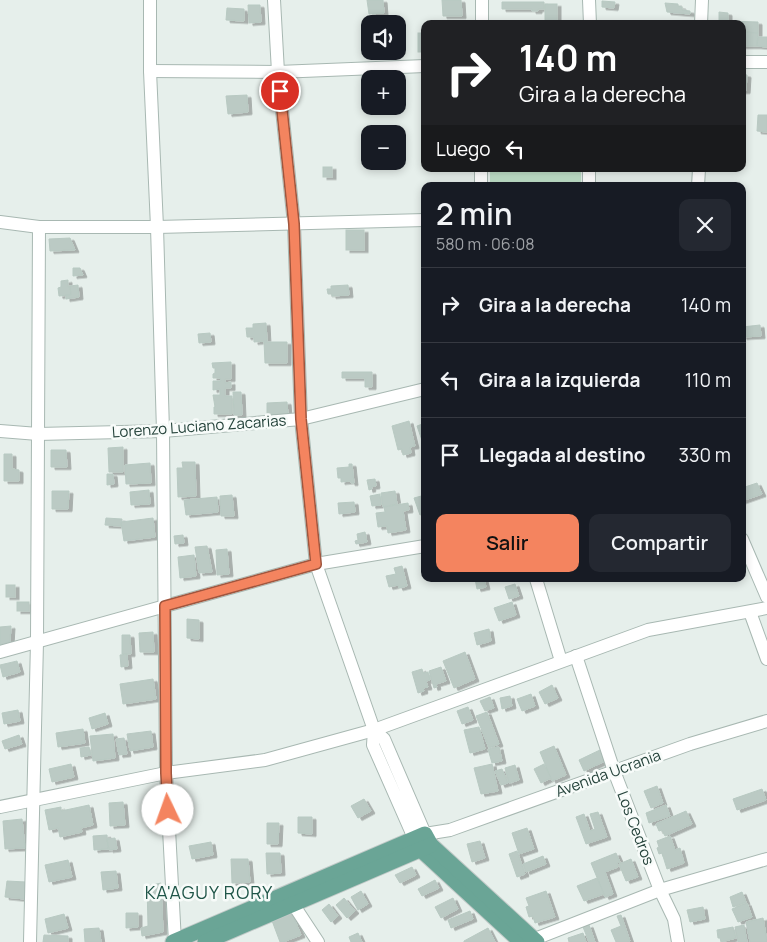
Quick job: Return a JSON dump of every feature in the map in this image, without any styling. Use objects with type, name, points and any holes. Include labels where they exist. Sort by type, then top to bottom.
[{"type":"main road","name":"Avenida Ucrania","points":[[175,942],[291,898],[423,841]]},
{"type":"main road","points":[[423,841],[530,941]]},
{"type":"main road","name":"Avenida Ucrania","points":[[205,942],[291,898]]},
{"type":"street","points":[[150,0],[150,71],[163,431],[166,773],[175,942]]},
{"type":"street","points":[[274,0],[278,72],[294,224],[301,419],[316,564],[374,730],[373,745],[423,841]]},
{"type":"street","points":[[482,0],[482,20]]},
{"type":"street","points":[[589,0],[590,20]]},
{"type":"street","points":[[702,0],[702,20]]},
{"type":"street","points":[[746,62],[767,62]]},
{"type":"street","points":[[150,71],[278,72],[421,66]]},
{"type":"street","points":[[0,222],[39,227],[157,227],[421,220]]},
{"type":"street","points":[[30,942],[37,642],[39,227]]},
{"type":"street","name":"Lorenzo Luciano Zacarias","points":[[0,431],[38,434],[163,431],[301,419],[421,390]]},
{"type":"street","points":[[0,652],[316,564],[421,547]]},
{"type":"street","points":[[746,548],[767,597]]},
{"type":"street","points":[[537,582],[561,661]]},
{"type":"street","points":[[0,807],[166,773],[265,760],[374,730],[648,630],[767,608]]},
{"type":"street","points":[[750,612],[767,659]]},
{"type":"street","name":"Los Cedros","points":[[576,656],[614,771],[660,890],[674,919],[678,942]]},
{"type":"street","name":"Avenida Ucrania","points":[[423,841],[690,744],[767,721]]},
{"type":"street","points":[[530,941],[660,890],[767,859]]},
{"type":"street","points":[[291,898],[318,942]]},
{"type":"green space","points":[[490,172],[581,172],[581,182],[490,182]]},
{"type":"building","points":[[367,0],[383,0],[384,13],[369,14]]},
{"type":"building","points":[[442,0],[461,0],[462,16],[443,16]]},
{"type":"building","points":[[602,1],[615,2],[614,8],[602,7]]},
{"type":"building","points":[[502,2],[544,2],[544,9],[532,11],[532,9],[502,9]]},
{"type":"building","points":[[665,3],[678,4],[678,6],[682,7],[682,10],[690,11],[690,14],[667,12]]},
{"type":"building","points":[[545,4],[557,4],[557,20],[545,20]]},
{"type":"building","points":[[248,5],[260,5],[261,22],[249,23]]},
{"type":"building","points":[[227,8],[244,9],[244,21],[226,20]]},
{"type":"building","points":[[719,12],[728,13],[728,20],[719,20]]},
{"type":"building","points":[[746,22],[758,22],[758,33],[746,32]]},
{"type":"building","points":[[746,32],[758,33],[757,46],[746,46]]},
{"type":"building","points":[[418,33],[421,33],[421,52],[418,52]]},
{"type":"building","points":[[758,37],[767,37],[767,47],[757,46]]},
{"type":"building","points":[[247,95],[248,112],[228,114],[226,96]]},
{"type":"building","points":[[758,115],[767,115],[767,132],[757,131]]},
{"type":"building","points":[[323,167],[332,167],[332,177],[323,177]]},
{"type":"building","points":[[346,230],[364,230],[364,250],[346,250]]},
{"type":"building","points":[[70,238],[75,250],[50,251],[49,239]]},
{"type":"building","points":[[73,268],[80,268],[83,275],[73,276]]},
{"type":"building","points":[[68,280],[71,295],[59,296],[58,288],[61,287],[61,281]]},
{"type":"building","points":[[78,285],[79,297],[66,299],[66,295],[71,295],[70,286]]},
{"type":"building","points":[[348,285],[349,295],[332,296],[332,294],[328,294],[327,289],[331,289],[331,286]]},
{"type":"building","points":[[266,323],[267,341],[254,342],[254,337],[247,337],[246,328],[253,328],[253,324]]},
{"type":"building","points":[[760,325],[761,336],[746,337],[746,327]]},
{"type":"building","points":[[210,333],[211,342],[199,343],[198,334]]},
{"type":"building","points":[[264,342],[287,342],[287,363],[265,363]]},
{"type":"building","points":[[231,362],[231,379],[225,379],[225,383],[231,382],[231,388],[225,388],[225,396],[232,396],[232,414],[214,414],[213,395],[220,395],[220,389],[213,390],[213,381],[221,381],[220,378],[213,378],[215,368],[213,368],[212,363]]},
{"type":"building","points":[[342,372],[372,372],[372,387],[365,387],[365,378],[342,378]]},
{"type":"building","points":[[233,392],[241,392],[242,415],[234,415]]},
{"type":"building","points":[[287,402],[288,415],[267,416],[267,403]]},
{"type":"building","points":[[409,421],[415,446],[410,447],[411,453],[403,455],[402,449],[398,450],[392,426]]},
{"type":"building","points":[[421,424],[421,438],[417,426]]},
{"type":"building","points":[[123,447],[123,472],[109,472],[108,448]]},
{"type":"building","points":[[51,450],[66,450],[67,467],[51,467]]},
{"type":"building","points":[[4,454],[12,454],[12,469],[19,470],[19,481],[4,481]]},
{"type":"building","points":[[182,462],[195,462],[196,496],[178,497],[177,468],[183,468]]},
{"type":"building","points":[[150,463],[151,483],[126,484],[125,465]]},
{"type":"building","points":[[349,464],[352,464],[354,483],[351,483],[351,481],[341,482],[341,478],[338,478],[337,468],[349,467]]},
{"type":"building","points":[[107,474],[113,474],[114,484],[107,485]]},
{"type":"building","points":[[375,479],[376,486],[371,487],[372,489],[369,490],[367,480]]},
{"type":"building","points":[[757,483],[762,494],[746,500],[746,487]]},
{"type":"building","points":[[149,490],[150,504],[131,505],[130,492]]},
{"type":"building","points":[[52,491],[69,491],[68,509],[52,509]]},
{"type":"building","points":[[395,491],[397,504],[383,507],[381,493]]},
{"type":"building","points":[[380,494],[381,505],[372,506],[370,496]]},
{"type":"building","points":[[232,495],[234,516],[221,516],[220,496]]},
{"type":"building","points":[[421,496],[420,515],[414,498]]},
{"type":"building","points":[[217,497],[218,512],[186,515],[184,500]]},
{"type":"building","points":[[354,502],[355,512],[339,514],[338,503]]},
{"type":"building","points":[[408,503],[409,510],[403,511],[406,530],[388,533],[387,526],[378,527],[376,513],[385,512],[384,507]]},
{"type":"building","points":[[106,518],[122,519],[121,526],[105,525]]},
{"type":"building","points":[[153,518],[155,537],[124,541],[121,522]]},
{"type":"building","points":[[365,532],[367,542],[356,544],[355,541],[358,540],[357,534]]},
{"type":"building","points":[[183,535],[184,543],[175,544],[174,536]]},
{"type":"building","points":[[207,546],[212,572],[199,573],[195,547]]},
{"type":"building","points":[[227,549],[229,574],[217,575],[216,550]]},
{"type":"building","points":[[194,555],[196,576],[180,578],[178,557]]},
{"type":"building","points":[[402,566],[407,586],[399,588],[398,585],[389,587],[386,576],[396,574],[394,568]]},
{"type":"building","points":[[476,582],[485,582],[486,587],[477,589]]},
{"type":"building","points":[[515,584],[519,596],[509,599],[505,587]]},
{"type":"building","points":[[6,585],[15,585],[15,597],[6,597]]},
{"type":"building","points":[[17,602],[29,602],[29,611],[17,611]]},
{"type":"building","points":[[512,602],[516,615],[499,621],[494,608]]},
{"type":"building","points":[[187,619],[199,620],[199,639],[187,638]]},
{"type":"building","points":[[11,626],[10,642],[0,645],[0,627]]},
{"type":"building","points":[[489,629],[491,641],[477,645],[474,633]]},
{"type":"building","points":[[153,632],[154,652],[140,652],[139,633]]},
{"type":"building","points":[[122,635],[130,635],[131,654],[122,654]]},
{"type":"building","points":[[465,652],[475,679],[454,688],[443,661]]},
{"type":"building","points":[[127,654],[128,666],[121,667],[120,655]]},
{"type":"building","points":[[17,661],[20,672],[3,677],[0,665]]},
{"type":"building","points":[[441,667],[446,681],[436,684],[437,687],[434,688],[429,671]]},
{"type":"building","points":[[422,669],[423,673],[428,672],[430,680],[426,681],[428,687],[423,688],[424,691],[418,693],[412,672]]},
{"type":"building","points":[[153,679],[156,699],[123,704],[120,684]]},
{"type":"building","points":[[552,685],[558,698],[545,704],[539,692]]},
{"type":"building","points":[[531,694],[535,706],[522,711],[517,699]]},
{"type":"building","points":[[510,696],[512,706],[502,709],[500,698]]},
{"type":"building","points":[[490,697],[494,708],[485,711],[480,701]]},
{"type":"building","points":[[468,707],[473,720],[462,724],[457,711]]},
{"type":"building","points":[[18,710],[20,721],[4,724],[2,713]]},
{"type":"building","points":[[487,712],[499,744],[489,748],[476,716]]},
{"type":"building","points":[[105,713],[108,724],[92,729],[89,718]]},
{"type":"building","points":[[479,727],[485,749],[470,753],[464,730]]},
{"type":"building","points":[[83,729],[85,743],[58,747],[56,733]]},
{"type":"building","points":[[151,731],[153,747],[130,751],[127,734]]},
{"type":"building","points":[[113,734],[115,758],[93,761],[90,736]]},
{"type":"building","points":[[19,735],[22,744],[5,749],[2,741]]},
{"type":"building","points":[[124,738],[127,754],[119,755],[116,739]]},
{"type":"building","points":[[554,746],[566,775],[552,781],[540,752]]},
{"type":"building","points":[[89,747],[91,755],[81,757],[80,748]]},
{"type":"building","points":[[499,747],[502,761],[492,763],[488,749]]},
{"type":"building","points":[[602,749],[607,760],[584,771],[579,760]]},
{"type":"building","points":[[71,764],[74,777],[52,782],[49,769]]},
{"type":"building","points":[[492,764],[498,791],[481,794],[474,768]]},
{"type":"building","points":[[544,764],[551,778],[541,783],[534,769]]},
{"type":"building","points":[[515,765],[519,780],[509,783],[505,768]]},
{"type":"building","points":[[502,769],[508,783],[501,785],[495,771]]},
{"type":"building","points":[[657,786],[663,803],[651,808],[644,791]]},
{"type":"building","points":[[762,789],[766,800],[737,810],[733,799]]},
{"type":"building","points":[[364,799],[371,811],[358,818],[351,806]]},
{"type":"building","points":[[123,802],[125,825],[110,826],[109,803]]},
{"type":"building","points":[[89,805],[93,825],[81,828],[82,832],[60,837],[58,828],[49,830],[45,810],[61,807],[61,811]]},
{"type":"building","points":[[666,805],[670,816],[649,823],[646,813]]},
{"type":"building","points":[[686,811],[692,824],[665,836],[662,830],[659,831],[656,824]]},
{"type":"building","points":[[598,812],[607,837],[586,844],[576,817],[584,814],[590,831],[595,829],[590,814]]},
{"type":"building","points":[[298,817],[312,817],[312,834],[298,833]]},
{"type":"building","points":[[22,819],[25,848],[5,849],[3,821]]},
{"type":"building","points":[[267,823],[279,823],[278,844],[267,844]]},
{"type":"building","points":[[527,828],[534,849],[519,854],[512,833]]},
{"type":"building","points":[[107,835],[108,849],[94,850],[93,836]]},
{"type":"building","points":[[670,836],[675,850],[680,848],[684,863],[667,869],[662,853],[659,854],[657,841]]},
{"type":"building","points":[[115,838],[117,849],[109,850],[107,839]]},
{"type":"building","points":[[480,841],[485,858],[472,862],[467,844]]},
{"type":"building","points":[[211,842],[213,855],[192,859],[189,846]]},
{"type":"building","points":[[517,851],[525,874],[517,877],[509,854]]},
{"type":"building","points":[[266,853],[280,853],[281,873],[267,874]]},
{"type":"building","points":[[616,853],[620,862],[617,863],[618,867],[605,872],[613,894],[605,897],[591,863]]},
{"type":"building","points":[[543,856],[546,864],[526,872],[523,864]]},
{"type":"building","points":[[231,859],[248,859],[250,882],[232,883]]},
{"type":"building","points":[[631,859],[638,877],[626,881],[619,864]]},
{"type":"building","points":[[68,860],[72,877],[49,882],[45,865]]},
{"type":"building","points":[[412,867],[416,875],[400,883],[395,875]]},
{"type":"building","points":[[116,871],[118,888],[103,890],[101,872]]},
{"type":"building","points":[[597,878],[604,894],[584,901],[577,886]]},
{"type":"building","points":[[435,880],[439,888],[422,896],[418,889]]},
{"type":"building","points":[[7,881],[26,882],[25,899],[5,897]]},
{"type":"building","points":[[161,883],[163,932],[142,936],[141,928],[148,926],[147,886]]},
{"type":"building","points":[[361,891],[368,904],[358,910],[351,897]]},
{"type":"building","points":[[546,891],[555,917],[535,923],[533,916],[529,917],[526,907],[529,906],[526,898]]},
{"type":"building","points":[[742,892],[746,902],[733,907],[730,897]]},
{"type":"building","points":[[344,898],[355,911],[347,918],[336,905]]},
{"type":"building","points":[[453,898],[458,909],[441,918],[435,907]]},
{"type":"building","points":[[747,903],[752,917],[738,922],[732,909]]},
{"type":"building","points":[[329,904],[338,916],[331,922],[322,910]]},
{"type":"building","points":[[703,907],[705,919],[690,922],[687,910]]},
{"type":"building","points":[[291,911],[301,935],[280,942],[271,918]]},
{"type":"building","points":[[470,911],[473,919],[451,928],[448,920]]},
{"type":"building","points":[[126,913],[138,913],[138,927],[126,928]]},
{"type":"building","points":[[64,914],[68,928],[48,933],[45,919]]},
{"type":"building","points":[[621,915],[630,941],[627,942],[616,942],[611,930],[621,926],[617,916]]},
{"type":"building","points":[[763,918],[767,942],[750,942],[746,922]]},
{"type":"building","points":[[589,925],[595,942],[589,942],[583,927]]},
{"type":"building","points":[[744,925],[747,942],[738,942],[735,927]]},
{"type":"building","points":[[733,927],[736,938],[721,942],[720,938],[718,938],[717,930]]},
{"type":"building","points":[[99,928],[101,942],[85,942],[84,929]]},
{"type":"building","points":[[488,928],[495,942],[464,942],[464,941]]},
{"type":"building","points":[[358,933],[362,942],[351,942],[349,937]]},
{"type":"building","points":[[583,933],[586,942],[569,942],[568,938]]},
{"type":"building","points":[[44,935],[68,936],[68,942],[43,942]]},
{"type":"district","name":"KA'AGUY RORY","points":[[209,892]]},
{"type":"route","points":[[168,810],[165,606],[316,564],[301,419],[294,224],[280,91]]}]
